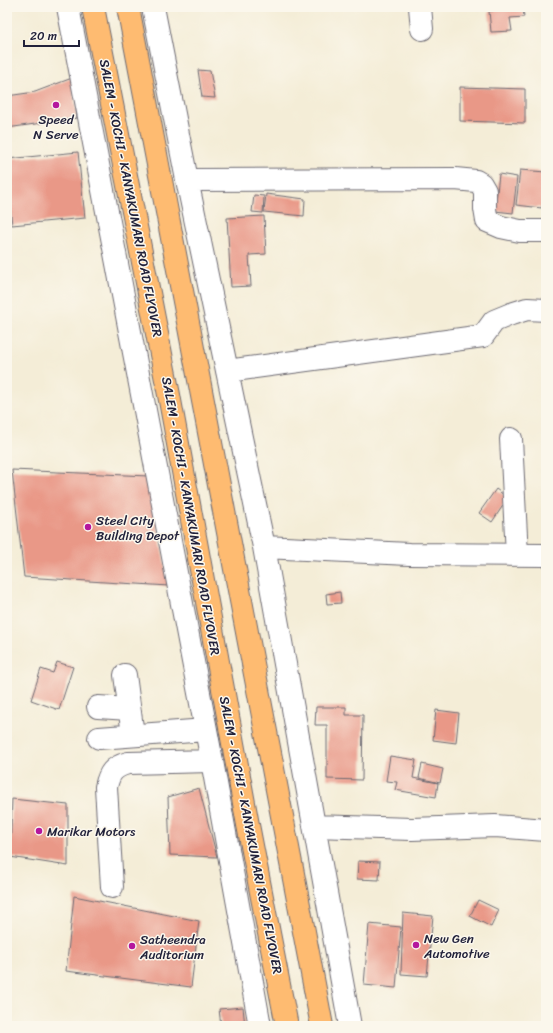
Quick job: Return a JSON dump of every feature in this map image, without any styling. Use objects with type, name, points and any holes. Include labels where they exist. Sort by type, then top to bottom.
[{"type":"highway","name":"SALEM - KOCHI - KANYAKUMARI ROAD FLYOVER","points":[[93,7],[170,395],[248,825],[287,1026]]},
{"type":"highway","points":[[128,7],[201,387],[280,812],[322,1026]]},
{"type":"street","points":[[68,7],[212,761],[260,1026]]},
{"type":"street","points":[[153,7],[187,180],[264,547],[350,1026]]},
{"type":"street","points":[[420,7],[422,29]]},
{"type":"street","points":[[187,180],[455,179],[476,181],[481,184],[485,191],[486,221],[501,228],[520,231],[546,231]]},
{"type":"street","points":[[227,371],[483,336],[494,322],[511,314],[527,309],[546,310]]},
{"type":"street","points":[[511,439],[517,555]]},
{"type":"street","points":[[264,547],[409,554],[546,555]]},
{"type":"street","points":[[125,674],[133,735]]},
{"type":"street","points":[[98,707],[129,709]]},
{"type":"street","points":[[99,738],[206,730]]},
{"type":"street","points":[[112,888],[106,787],[108,777],[113,770],[120,765],[128,763],[212,761]]},
{"type":"street","points":[[314,826],[412,829],[495,826],[546,830]]},
{"type":"building","points":[[492,7],[523,7],[524,17],[510,18],[512,31],[491,32],[489,11],[493,11]]},
{"type":"building","points":[[198,70],[210,71],[215,98],[202,97]]},
{"type":"building","points":[[72,78],[77,118],[7,128],[7,96],[35,92]]},
{"type":"building","points":[[460,87],[525,89],[525,123],[460,121]]},
{"type":"building","points":[[78,152],[85,218],[12,225],[7,177],[7,159]]},
{"type":"building","points":[[520,170],[546,172],[542,208],[516,205]]},
{"type":"building","points":[[499,174],[517,177],[513,213],[495,211]]},
{"type":"building","points":[[266,194],[305,199],[304,216],[264,212]]},
{"type":"building","points":[[254,195],[264,196],[263,213],[252,212]]},
{"type":"building","points":[[264,216],[266,254],[249,255],[251,286],[231,287],[227,218]]},
{"type":"building","name":"Steel City Building Depot","points":[[12,470],[148,476],[169,586],[24,577]]},
{"type":"building","points":[[496,489],[508,498],[492,522],[479,513]]},
{"type":"building","points":[[340,592],[341,603],[327,604],[326,594]]},
{"type":"building","points":[[57,662],[73,667],[59,710],[31,700],[41,669],[53,673]]},
{"type":"building","points":[[316,707],[346,707],[346,715],[363,715],[362,780],[327,779],[327,725],[315,725]]},
{"type":"building","points":[[436,710],[459,713],[456,743],[433,740]]},
{"type":"building","points":[[390,756],[416,760],[413,778],[438,783],[436,797],[395,790],[397,782],[386,781]]},
{"type":"building","points":[[422,764],[443,769],[440,783],[419,778]]},
{"type":"building","points":[[199,788],[217,857],[170,855],[168,797]]},
{"type":"building","name":"Marikar Motors","points":[[12,799],[68,805],[68,866],[10,857]]},
{"type":"building","points":[[358,861],[380,862],[379,880],[357,879]]},
{"type":"building","name":"Satheendra Auditorium","points":[[74,896],[199,921],[191,987],[66,971]]},
{"type":"building","points":[[478,900],[499,910],[491,927],[470,916]]},
{"type":"building","name":"New Gen Automotive","points":[[403,913],[433,916],[427,976],[401,974]]},
{"type":"building","points":[[369,924],[401,927],[396,988],[364,985]]},
{"type":"building","points":[[243,1007],[245,1026],[221,1026],[219,1009]]},
{"type":"place","name":"Speed N Serve","points":[[56,105]]},
{"type":"place","name":"Steel City Building Depot","points":[[88,527]]},
{"type":"place","name":"Marikar Motors","points":[[39,831]]},
{"type":"place","name":"New Gen Automotive","points":[[416,945]]},
{"type":"place","name":"Satheendra Auditorium","points":[[132,946]]}]
